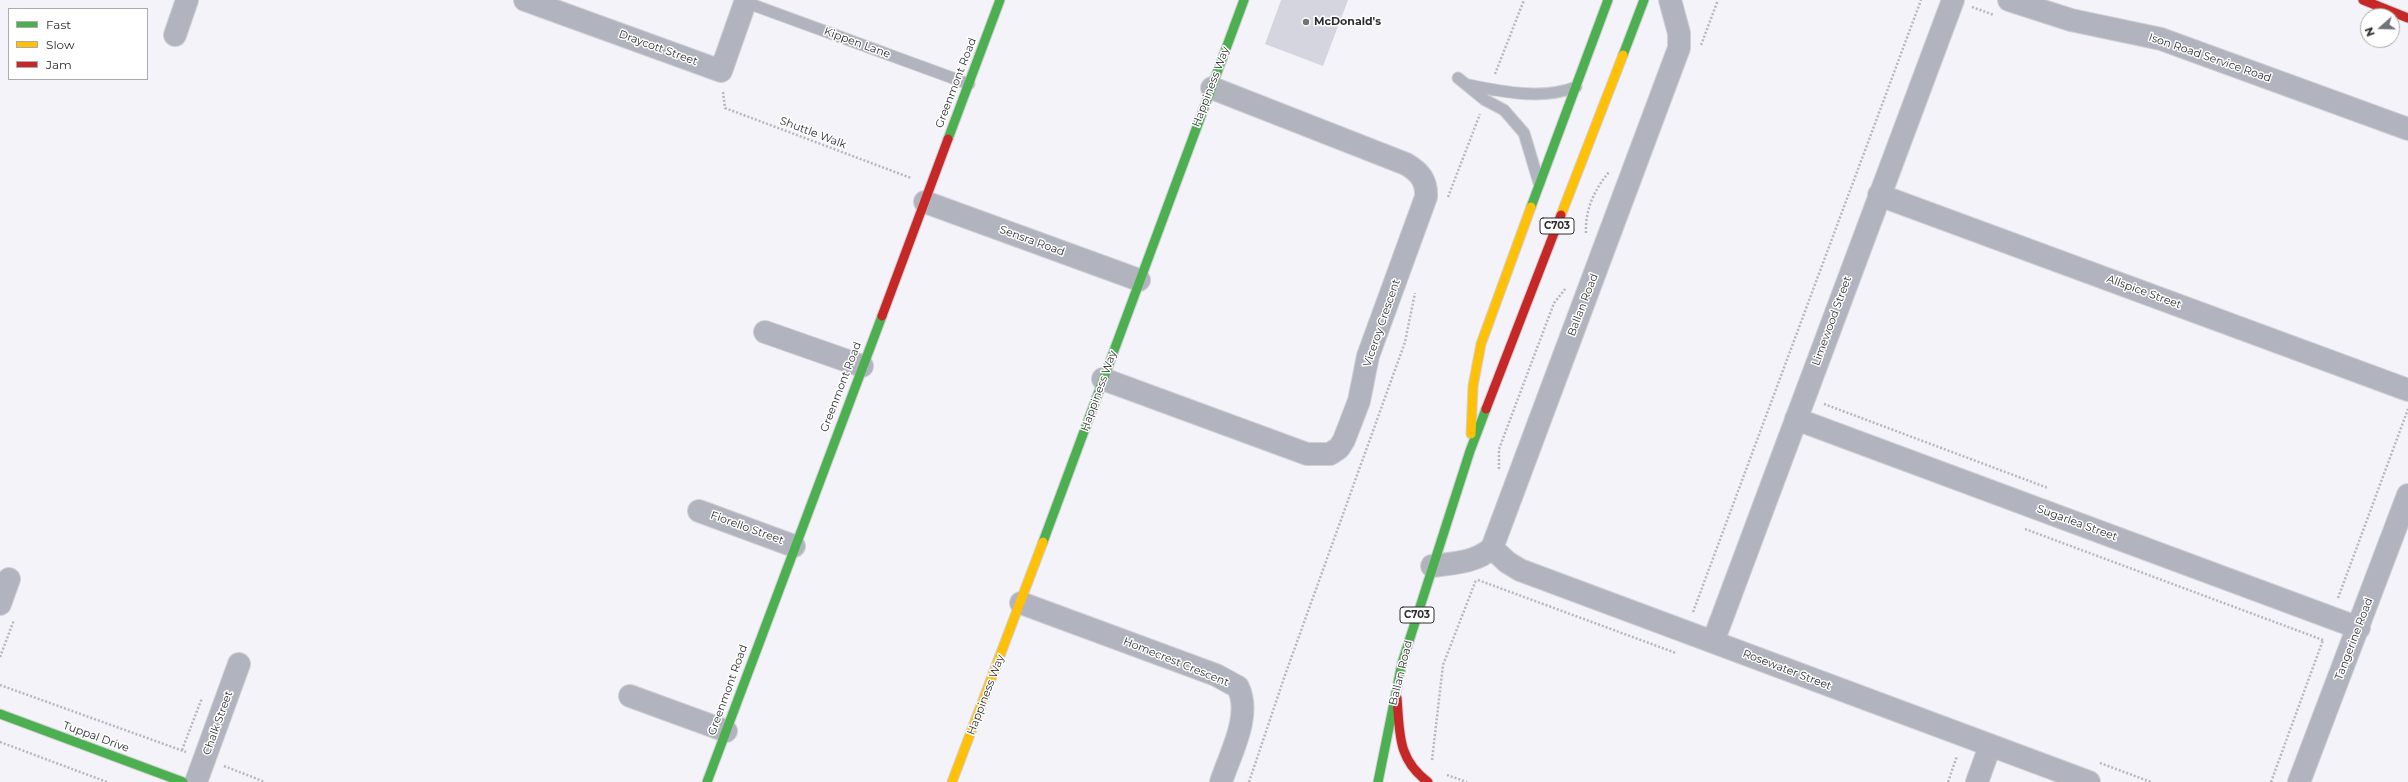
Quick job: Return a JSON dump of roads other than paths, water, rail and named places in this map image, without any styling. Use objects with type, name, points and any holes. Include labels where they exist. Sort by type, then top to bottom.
[{"type":"street","points":[[175,35],[187,0]]},
{"type":"street","name":"Draycott Street","points":[[525,0],[721,71],[746,1]]},
{"type":"street","name":"Greenmont Road","points":[[707,782],[794,546],[1000,0]]},
{"type":"street","name":"Happiness Way","points":[[952,782],[1022,603],[1139,280],[1244,0]]},
{"type":"street","name":"Ballan Road","points":[[1470,451],[1473,386],[1481,344],[1608,0]]},
{"type":"street","name":"Ballan Road","points":[[1378,782],[1402,664],[1432,566],[1470,451],[1644,0]]},
{"type":"street","name":"Ballan Road","points":[[1485,553],[1679,48],[1679,33],[1670,0]]},
{"type":"street","name":"Limewood Street","points":[[1717,632],[1953,0]]},
{"type":"street","points":[[2363,0],[2408,18]]},
{"type":"street","name":"Ison Road Service Road","points":[[2003,8],[2071,20],[2161,39],[2408,128]]},
{"type":"street","name":"Viceroy Crescent","points":[[1103,379],[1307,454],[1319,456],[1330,454],[1339,448],[1359,401],[1368,356],[1426,197],[1427,187],[1422,176],[1406,164],[1212,88]]},
{"type":"street","name":"Sensra Road","points":[[927,194],[1139,280]]},
{"type":"street","name":"Allspice Street","points":[[1879,195],[2408,390]]},
{"type":"street","points":[[765,332],[862,366]]},
{"type":"street","name":"Sugarlea Street","points":[[1796,419],[2359,628]]},
{"type":"street","name":"Tangerine Road","points":[[2299,782],[2359,628],[2408,495]]},
{"type":"street","name":"Fiorello Street","points":[[699,511],[794,546]]},
{"type":"street","points":[[1432,566],[1485,553]]},
{"type":"street","name":"Rosewater Street","points":[[1485,553],[1507,562],[1520,570],[1717,632],[1990,746],[2089,782]]},
{"type":"street","points":[[0,604],[9,579]]},
{"type":"street","name":"Homecrest Crescent","points":[[1022,603],[1216,675],[1238,687],[1244,705],[1242,716],[1221,782]]},
{"type":"street","name":"Chalk Street","points":[[196,782],[239,664]]},
{"type":"street","points":[[1397,688],[1400,731],[1406,758],[1413,770],[1428,782]]},
{"type":"street","points":[[630,696],[726,731]]},
{"type":"street","name":"Tuppal Drive","points":[[0,714],[183,782]]},
{"type":"street","points":[[1977,782],[1990,746]]},
{"type":"lane","name":"Kippen Lane","points":[[746,1],[969,84]]},
{"type":"lane","points":[[1458,78],[1485,100],[1504,110],[1524,133],[1539,185]]},
{"type":"lane","points":[[1468,85],[1531,93],[1559,94],[1576,87]]},
{"type":"place","name":"McDonald's","points":[[1306,22]]}]
